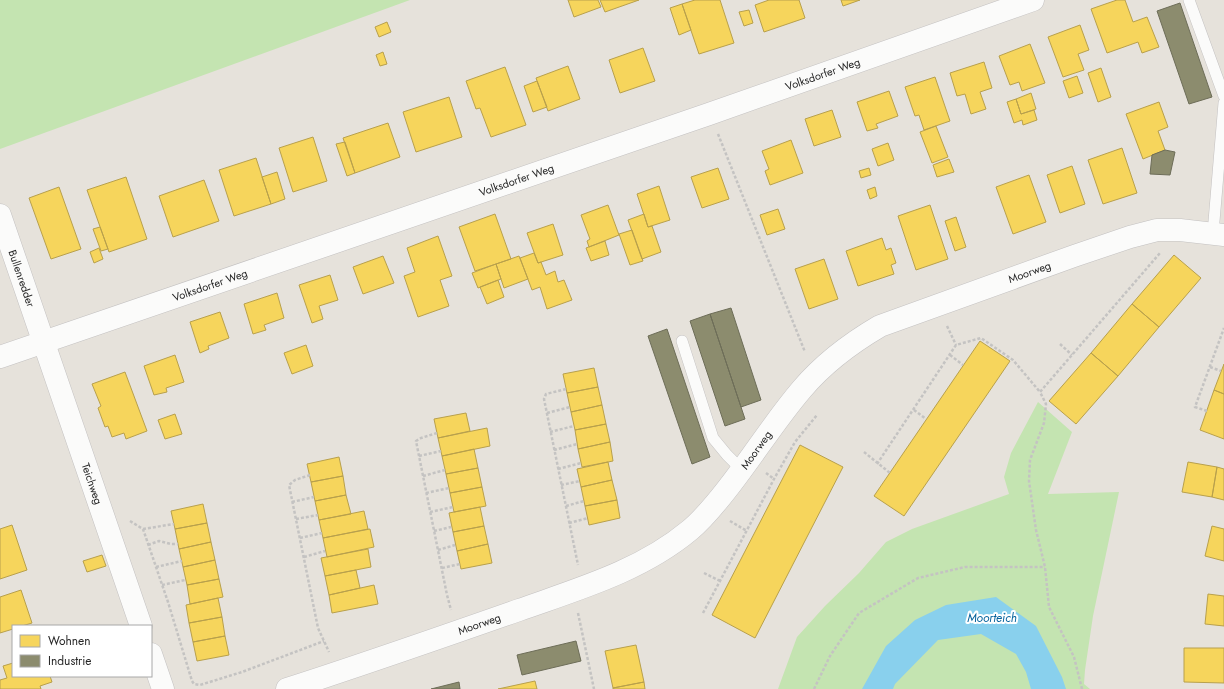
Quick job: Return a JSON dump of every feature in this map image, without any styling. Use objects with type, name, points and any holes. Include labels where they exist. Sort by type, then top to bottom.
[{"type":"street","name":"Volksdorfer Weg","points":[[0,357],[709,114],[1033,0]]},
{"type":"street","name":"Bullenredder","points":[[0,215],[44,341]]},
{"type":"street","name":"Moorweg","points":[[287,689],[573,590],[640,563],[661,551],[691,529],[710,510],[814,375],[837,355],[880,326],[1130,237],[1157,230],[1180,230],[1219,234]]},
{"type":"street","name":"Teichweg","points":[[44,341],[142,625]]},
{"type":"street","points":[[152,657],[163,689]]},
{"type":"lane","points":[[1189,0],[1224,96]]},
{"type":"lane","points":[[1219,234],[1224,103]]},
{"type":"lane","points":[[682,341],[713,438],[742,470]]},
{"type":"path","points":[[709,114],[814,375]]},
{"type":"path","points":[[1040,392],[1180,230]]},
{"type":"path","points":[[1207,411],[1195,407],[1224,328]]},
{"type":"path","points":[[877,464],[956,345],[981,338],[1013,360],[1040,392],[1046,404],[1044,423],[1030,460],[1029,481],[1036,530],[1045,567],[1049,607],[1074,657],[1082,689]]},
{"type":"path","points":[[1060,344],[1072,355]]},
{"type":"path","points":[[950,355],[963,365]]},
{"type":"path","points":[[1210,367],[1221,371]]},
{"type":"path","points":[[566,389],[546,394],[544,399],[575,554]]},
{"type":"path","points":[[547,413],[570,407]]},
{"type":"path","points":[[914,410],[926,419]]},
{"type":"path","points":[[703,614],[792,448],[816,415]]},
{"type":"path","points":[[550,432],[574,426]]},
{"type":"path","points":[[437,433],[416,441],[447,595],[457,631]]},
{"type":"path","points":[[554,450],[577,444]]},
{"type":"path","points":[[419,456],[441,451]]},
{"type":"path","points":[[864,452],[877,464],[890,472]]},
{"type":"path","points":[[558,469],[581,463]]},
{"type":"path","points":[[422,476],[445,470]]},
{"type":"path","points":[[310,475],[295,480],[289,485],[318,628],[339,672]]},
{"type":"path","points":[[561,485],[580,481]]},
{"type":"path","points":[[426,493],[449,488]]},
{"type":"path","points":[[292,502],[314,497]]},
{"type":"path","points":[[566,506],[584,501]]},
{"type":"path","points":[[99,502],[143,529],[194,684],[200,685],[242,672],[324,641]]},
{"type":"path","points":[[430,512],[453,507]]},
{"type":"path","points":[[296,519],[318,514]]},
{"type":"path","points":[[569,523],[588,518]]},
{"type":"path","points":[[143,529],[174,524]]},
{"type":"path","points":[[434,530],[451,527]]},
{"type":"path","points":[[300,538],[322,533]]},
{"type":"path","points":[[148,544],[159,541],[178,544]]},
{"type":"path","points":[[438,550],[455,545]]},
{"type":"path","points":[[304,557],[325,552]]},
{"type":"path","points":[[156,567],[182,561]]},
{"type":"path","points":[[442,568],[460,564]]},
{"type":"path","points":[[814,689],[830,656],[859,612],[918,578],[965,567],[1045,567]]},
{"type":"path","points":[[704,573],[720,581]]},
{"type":"path","points":[[162,586],[185,580]]},
{"type":"path","points":[[573,590],[594,689]]},
{"type":"green space","points":[[0,0],[410,0],[0,149]]},
{"type":"green space","points":[[1038,402],[1072,432],[1048,494],[1119,492],[1093,616],[1085,670],[1084,684],[1090,689],[778,689],[797,637],[825,606],[859,573],[886,542],[912,529],[1009,494],[1004,477],[1011,453]]},
{"type":"water","name":"Moorteich","points":[[996,597],[1036,626],[1062,677],[1066,689],[1031,689],[1026,672],[1016,654],[981,634],[938,640],[895,684],[893,689],[862,689],[886,646],[915,620],[946,605]]},
{"type":"building: Wohnen","points":[[568,0],[598,0],[601,7],[574,17]]},
{"type":"building: Wohnen","points":[[600,0],[639,0],[605,12]]},
{"type":"building: Wohnen","points":[[695,0],[720,0],[734,43],[699,54],[682,4]]},
{"type":"building: Wohnen","points":[[769,0],[799,0],[805,18],[764,32],[755,5]]},
{"type":"building: Wohnen","points":[[841,0],[860,0],[843,6]]},
{"type":"building: Wohnen","points":[[1117,0],[1125,0],[1133,22],[1147,17],[1159,47],[1142,53],[1138,42],[1107,53],[1091,9]]},
{"type":"building: Wohnen","points":[[682,4],[691,30],[679,35],[670,8]]},
{"type":"building: Wohnen","points":[[749,10],[753,23],[744,26],[739,12]]},
{"type":"building: Wohnen","points":[[387,22],[391,32],[379,37],[375,27]]},
{"type":"building: Wohnen","points":[[1080,25],[1089,50],[1078,54],[1084,70],[1063,77],[1048,37]]},
{"type":"building: Wohnen","points":[[1030,44],[1045,83],[1022,91],[1019,82],[1010,85],[999,56]]},
{"type":"building: Wohnen","points":[[643,48],[655,81],[620,93],[609,60]]},
{"type":"building: Wohnen","points":[[383,52],[387,64],[380,66],[376,55]]},
{"type":"building: Wohnen","points":[[984,62],[992,88],[980,92],[986,109],[971,114],[965,94],[957,96],[950,73]]},
{"type":"building: Wohnen","points":[[568,66],[580,99],[548,111],[536,78]]},
{"type":"building: Wohnen","points":[[505,67],[526,125],[491,137],[480,108],[476,109],[466,81]]},
{"type":"building: Wohnen","points":[[1101,68],[1111,97],[1098,102],[1088,73]]},
{"type":"building: Wohnen","points":[[1077,76],[1083,93],[1069,98],[1063,81]]},
{"type":"building: Wohnen","points":[[935,77],[950,121],[924,130],[919,115],[915,116],[905,87]]},
{"type":"building: Wohnen","points":[[537,81],[547,107],[533,112],[524,86]]},
{"type":"building: Wohnen","points":[[889,91],[898,116],[876,124],[878,128],[867,131],[857,102]]},
{"type":"building: Wohnen","points":[[1031,93],[1036,109],[1021,114],[1016,99]]},
{"type":"building: Wohnen","points":[[449,97],[462,137],[416,152],[403,112]]},
{"type":"building: Wohnen","points":[[1016,99],[1021,114],[1034,110],[1037,120],[1023,125],[1022,120],[1014,123],[1007,102]]},
{"type":"building: Wohnen","points":[[1159,102],[1168,127],[1158,131],[1165,150],[1143,159],[1126,114]]},
{"type":"building: Wohnen","points":[[832,110],[841,137],[814,146],[805,119]]},
{"type":"building: Wohnen","points":[[388,123],[400,157],[355,173],[343,138]]},
{"type":"building: Wohnen","points":[[936,126],[948,157],[932,163],[920,132]]},
{"type":"building: Wohnen","points":[[313,137],[327,181],[293,192],[279,148]]},
{"type":"building: Wohnen","points":[[791,140],[803,173],[770,185],[765,171],[769,169],[762,151]]},
{"type":"building: Wohnen","points":[[345,142],[355,173],[347,176],[336,144]]},
{"type":"building: Wohnen","points":[[888,143],[894,160],[878,166],[872,149]]},
{"type":"building: Wohnen","points":[[1122,148],[1137,193],[1103,204],[1088,160]]},
{"type":"building: Wohnen","points":[[256,158],[271,204],[234,216],[219,170]]},
{"type":"building: Wohnen","points":[[949,159],[954,172],[937,177],[933,165]]},
{"type":"building: Wohnen","points":[[1072,166],[1085,204],[1060,213],[1047,175]]},
{"type":"building: Wohnen","points":[[718,168],[729,199],[702,208],[691,177]]},
{"type":"building: Wohnen","points":[[869,168],[871,175],[861,178],[859,171]]},
{"type":"building: Wohnen","points":[[277,172],[285,199],[271,204],[262,177]]},
{"type":"building: Wohnen","points":[[1029,175],[1046,222],[1013,234],[996,187]]},
{"type":"building: Wohnen","points":[[126,177],[147,239],[109,252],[87,190]]},
{"type":"building: Wohnen","points":[[204,180],[219,221],[173,237],[159,196]]},
{"type":"building: Wohnen","points":[[659,186],[670,220],[648,227],[637,194]]},
{"type":"building: Wohnen","points":[[59,187],[81,249],[51,259],[29,198]]},
{"type":"building: Wohnen","points":[[875,187],[877,196],[870,199],[867,190]]},
{"type":"building: Wohnen","points":[[608,205],[619,235],[589,247],[587,241],[590,239],[581,215]]},
{"type":"building: Wohnen","points":[[930,205],[948,259],[916,270],[898,216]]},
{"type":"building: Wohnen","points":[[778,209],[785,229],[767,235],[760,215]]},
{"type":"building: Wohnen","points":[[495,214],[511,259],[475,271],[459,227]]},
{"type":"building: Wohnen","points":[[644,214],[648,227],[652,226],[661,252],[642,259],[628,220]]},
{"type":"building: Wohnen","points":[[956,217],[966,247],[955,251],[945,221]]},
{"type":"building: Wohnen","points":[[553,224],[563,255],[538,263],[527,233]]},
{"type":"building: Wohnen","points":[[100,227],[108,249],[101,251],[93,229]]},
{"type":"building: Wohnen","points":[[632,230],[643,261],[630,265],[619,234]]},
{"type":"building: Wohnen","points":[[438,236],[452,276],[440,280],[449,306],[418,317],[404,276],[415,272],[407,248]]},
{"type":"building: Wohnen","points":[[882,238],[886,250],[891,248],[896,263],[891,265],[894,274],[858,286],[846,251]]},
{"type":"building: Wohnen","points":[[605,241],[609,255],[591,261],[586,248]]},
{"type":"building: Wohnen","points":[[99,248],[103,259],[94,263],[90,252]]},
{"type":"building: Wohnen","points":[[534,253],[538,263],[541,262],[546,275],[555,271],[558,282],[564,280],[572,300],[547,309],[540,287],[532,290],[520,258]]},
{"type":"building: Wohnen","points":[[1174,255],[1201,278],[1159,327],[1132,304]]},
{"type":"building: Wohnen","points":[[383,256],[394,283],[363,294],[353,267]]},
{"type":"building: Wohnen","points":[[519,256],[528,279],[504,288],[496,264]]},
{"type":"building: Wohnen","points":[[824,259],[838,299],[809,309],[795,269]]},
{"type":"building: Wohnen","points":[[496,264],[501,279],[478,288],[472,273]]},
{"type":"building: Wohnen","points":[[330,275],[338,300],[319,306],[323,319],[312,323],[299,285]]},
{"type":"building: Wohnen","points":[[498,280],[504,297],[487,304],[480,287]]},
{"type":"building: Wohnen","points":[[277,293],[284,318],[264,325],[266,330],[253,334],[244,304]]},
{"type":"building: Wohnen","points":[[1132,304],[1159,327],[1118,376],[1091,353]]},
{"type":"building: Wohnen","points":[[220,312],[229,338],[208,346],[209,349],[200,353],[190,322]]},
{"type":"building: Wohnen","points":[[980,341],[1010,361],[904,516],[874,496]]},
{"type":"building: Wohnen","points":[[306,345],[313,366],[292,374],[284,353]]},
{"type":"building: Wohnen","points":[[1091,353],[1118,376],[1076,424],[1049,401]]},
{"type":"building: Wohnen","points":[[175,355],[184,382],[166,388],[167,392],[154,395],[144,366]]},
{"type":"building: Wohnen","points":[[1224,364],[1224,394],[1214,390]]},
{"type":"building: Wohnen","points":[[594,368],[598,387],[567,393],[563,374]]},
{"type":"building: Wohnen","points":[[125,372],[147,431],[126,439],[124,433],[112,437],[108,426],[105,427],[98,408],[101,406],[92,384]]},
{"type":"building: Wohnen","points":[[598,387],[602,405],[571,412],[567,393]]},
{"type":"building: Wohnen","points":[[1214,390],[1224,394],[1224,439],[1200,430]]},
{"type":"building: Wohnen","points":[[602,405],[606,424],[575,430],[571,412]]},
{"type":"building: Wohnen","points":[[466,413],[470,431],[438,438],[434,419]]},
{"type":"building: Wohnen","points":[[175,414],[182,434],[165,439],[158,420]]},
{"type":"building: Wohnen","points":[[606,424],[610,442],[578,449],[575,430]]},
{"type":"building: Wohnen","points":[[487,428],[490,446],[442,456],[438,438]]},
{"type":"building: Wohnen","points":[[610,442],[613,461],[582,467],[578,449]]},
{"type":"building: Wohnen","points":[[800,445],[843,467],[755,638],[712,615]]},
{"type":"building: Wohnen","points":[[474,449],[478,468],[446,474],[442,456]]},
{"type":"building: Wohnen","points":[[339,457],[343,476],[311,482],[307,464]]},
{"type":"building: Wohnen","points":[[608,462],[612,480],[581,487],[577,469]]},
{"type":"building: Wohnen","points":[[1188,462],[1217,467],[1212,497],[1182,492]]},
{"type":"building: Wohnen","points":[[1217,467],[1224,469],[1224,500],[1212,497]]},
{"type":"building: Wohnen","points":[[478,468],[482,487],[450,493],[446,474]]},
{"type":"building: Wohnen","points":[[343,476],[346,495],[315,501],[311,482]]},
{"type":"building: Wohnen","points":[[612,480],[617,500],[585,506],[581,487]]},
{"type":"building: Wohnen","points":[[482,487],[486,506],[454,512],[450,493]]},
{"type":"building: Wohnen","points":[[346,495],[351,514],[319,520],[315,501]]},
{"type":"building: Wohnen","points":[[617,500],[620,518],[589,525],[585,506]]},
{"type":"building: Wohnen","points":[[203,504],[207,523],[175,529],[171,511]]},
{"type":"building: Wohnen","points":[[480,507],[484,526],[453,532],[449,513]]},
{"type":"building: Wohnen","points":[[364,511],[368,529],[323,538],[319,520]]},
{"type":"building: Wohnen","points":[[207,523],[211,542],[179,549],[175,529]]},
{"type":"building: Wohnen","points":[[12,525],[27,570],[0,579],[0,529]]},
{"type":"building: Wohnen","points":[[484,526],[488,544],[457,551],[453,532]]},
{"type":"building: Wohnen","points":[[1212,526],[1224,529],[1224,561],[1205,556]]},
{"type":"building: Wohnen","points":[[370,529],[374,547],[327,557],[323,538]]},
{"type":"building: Wohnen","points":[[211,542],[215,560],[183,567],[179,549]]},
{"type":"building: Wohnen","points":[[488,544],[492,563],[461,569],[457,551]]},
{"type":"building: Wohnen","points":[[368,549],[371,567],[325,576],[321,558]]},
{"type":"building: Wohnen","points":[[102,555],[106,566],[87,572],[83,561]]},
{"type":"building: Wohnen","points":[[215,560],[219,579],[187,585],[183,567]]},
{"type":"building: Wohnen","points":[[356,570],[360,588],[329,595],[325,576]]},
{"type":"building: Wohnen","points":[[219,579],[223,597],[190,604],[187,585]]},
{"type":"building: Wohnen","points":[[374,585],[378,604],[332,613],[329,595]]},
{"type":"building: Wohnen","points":[[21,590],[32,623],[25,625],[12,625],[12,629],[0,633],[0,597]]},
{"type":"building: Wohnen","points":[[1208,594],[1224,596],[1224,626],[1205,624]]},
{"type":"building: Wohnen","points":[[218,598],[222,617],[189,623],[186,605]]},
{"type":"building: Wohnen","points":[[222,617],[225,636],[193,642],[189,623]]},
{"type":"building: Wohnen","points":[[225,636],[229,655],[197,661],[193,642]]},
{"type":"building: Wohnen","points":[[636,645],[644,682],[613,688],[605,651]]},
{"type":"building: Wohnen","points":[[1184,648],[1224,648],[1224,683],[1184,682]]},
{"type":"building: Wohnen","points":[[12,663],[12,677],[50,677],[52,682],[40,686],[41,689],[0,689],[0,680],[7,678],[3,666]]},
{"type":"building: Wohnen","points":[[535,681],[537,689],[498,689]]},
{"type":"building: Wohnen","points":[[644,682],[645,689],[613,689],[613,688]]},
{"type":"building: Industrie","points":[[1180,3],[1212,97],[1189,104],[1157,11]]},
{"type":"building: Industrie","points":[[1165,150],[1175,152],[1170,175],[1150,174],[1152,155]]},
{"type":"building: Industrie","points":[[731,308],[761,400],[741,407],[710,314]]},
{"type":"building: Industrie","points":[[710,314],[745,419],[725,426],[690,321]]},
{"type":"building: Industrie","points":[[667,329],[710,457],[692,464],[648,336]]},
{"type":"building: Industrie","points":[[576,641],[581,661],[522,675],[517,655]]},
{"type":"building: Industrie","points":[[459,682],[460,689],[431,689]]}]
